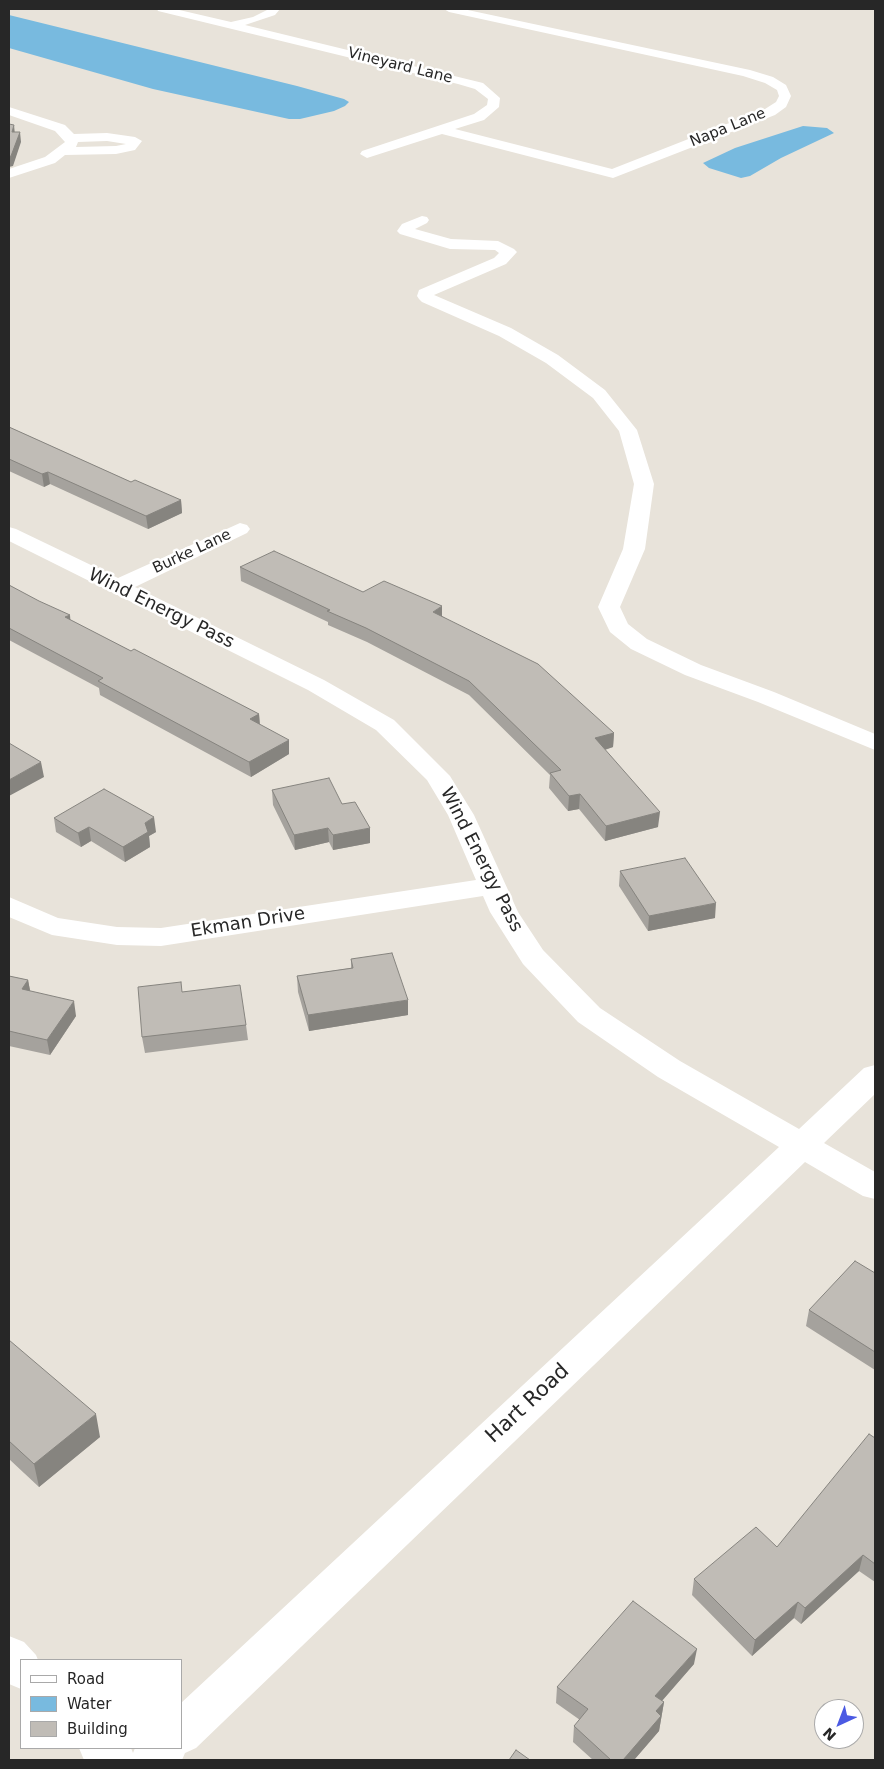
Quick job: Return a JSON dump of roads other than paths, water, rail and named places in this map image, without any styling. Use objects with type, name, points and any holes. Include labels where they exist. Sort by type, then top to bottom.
[{"type":"street","name":"Vineyard Lane","points":[[162,9],[462,81],[487,90],[494,98],[493,107],[479,117],[367,154]]},
{"type":"street","points":[[233,25],[258,19],[275,9]]},
{"type":"street","name":"Napa Lane","points":[[443,130],[613,174],[770,112],[782,104],[786,96],[782,88],[769,80],[746,73],[449,9]]},
{"type":"street","points":[[9,111],[60,128],[69,144],[50,160],[9,174]]},
{"type":"street","points":[[422,220],[407,227],[405,231],[450,244],[498,246],[509,252],[500,261],[425,293],[424,296],[505,332],[552,359],[599,394],[628,430],[644,484],[634,549],[609,606],[618,627],[639,644],[693,670],[766,697],[875,742]]},
{"type":"street","name":"Burke Lane","points":[[117,587],[240,529]]},
{"type":"street","name":"Wind Energy Pass","points":[[9,533],[316,685],[385,725],[437,776],[461,815],[504,912],[533,957],[589,1015],[669,1069],[875,1187]]},
{"type":"street","name":"Ekman Drive","points":[[9,906],[52,926],[116,936],[161,937],[492,886]]},
{"type":"street","name":"Hart Road","points":[[182,1732],[875,1076]]},
{"type":"street","points":[[9,1656],[20,1668]]},
{"type":"street","points":[[102,1749],[114,1760]]},
{"type":"street","points":[[152,1760],[164,1749]]},
{"type":"water","points":[[9,15],[297,86],[349,102],[334,111],[300,119],[289,119],[153,89],[9,48]]},
{"type":"water","points":[[803,126],[827,128],[834,133],[781,158],[750,176],[741,178],[709,168],[703,163],[735,148]]}]
